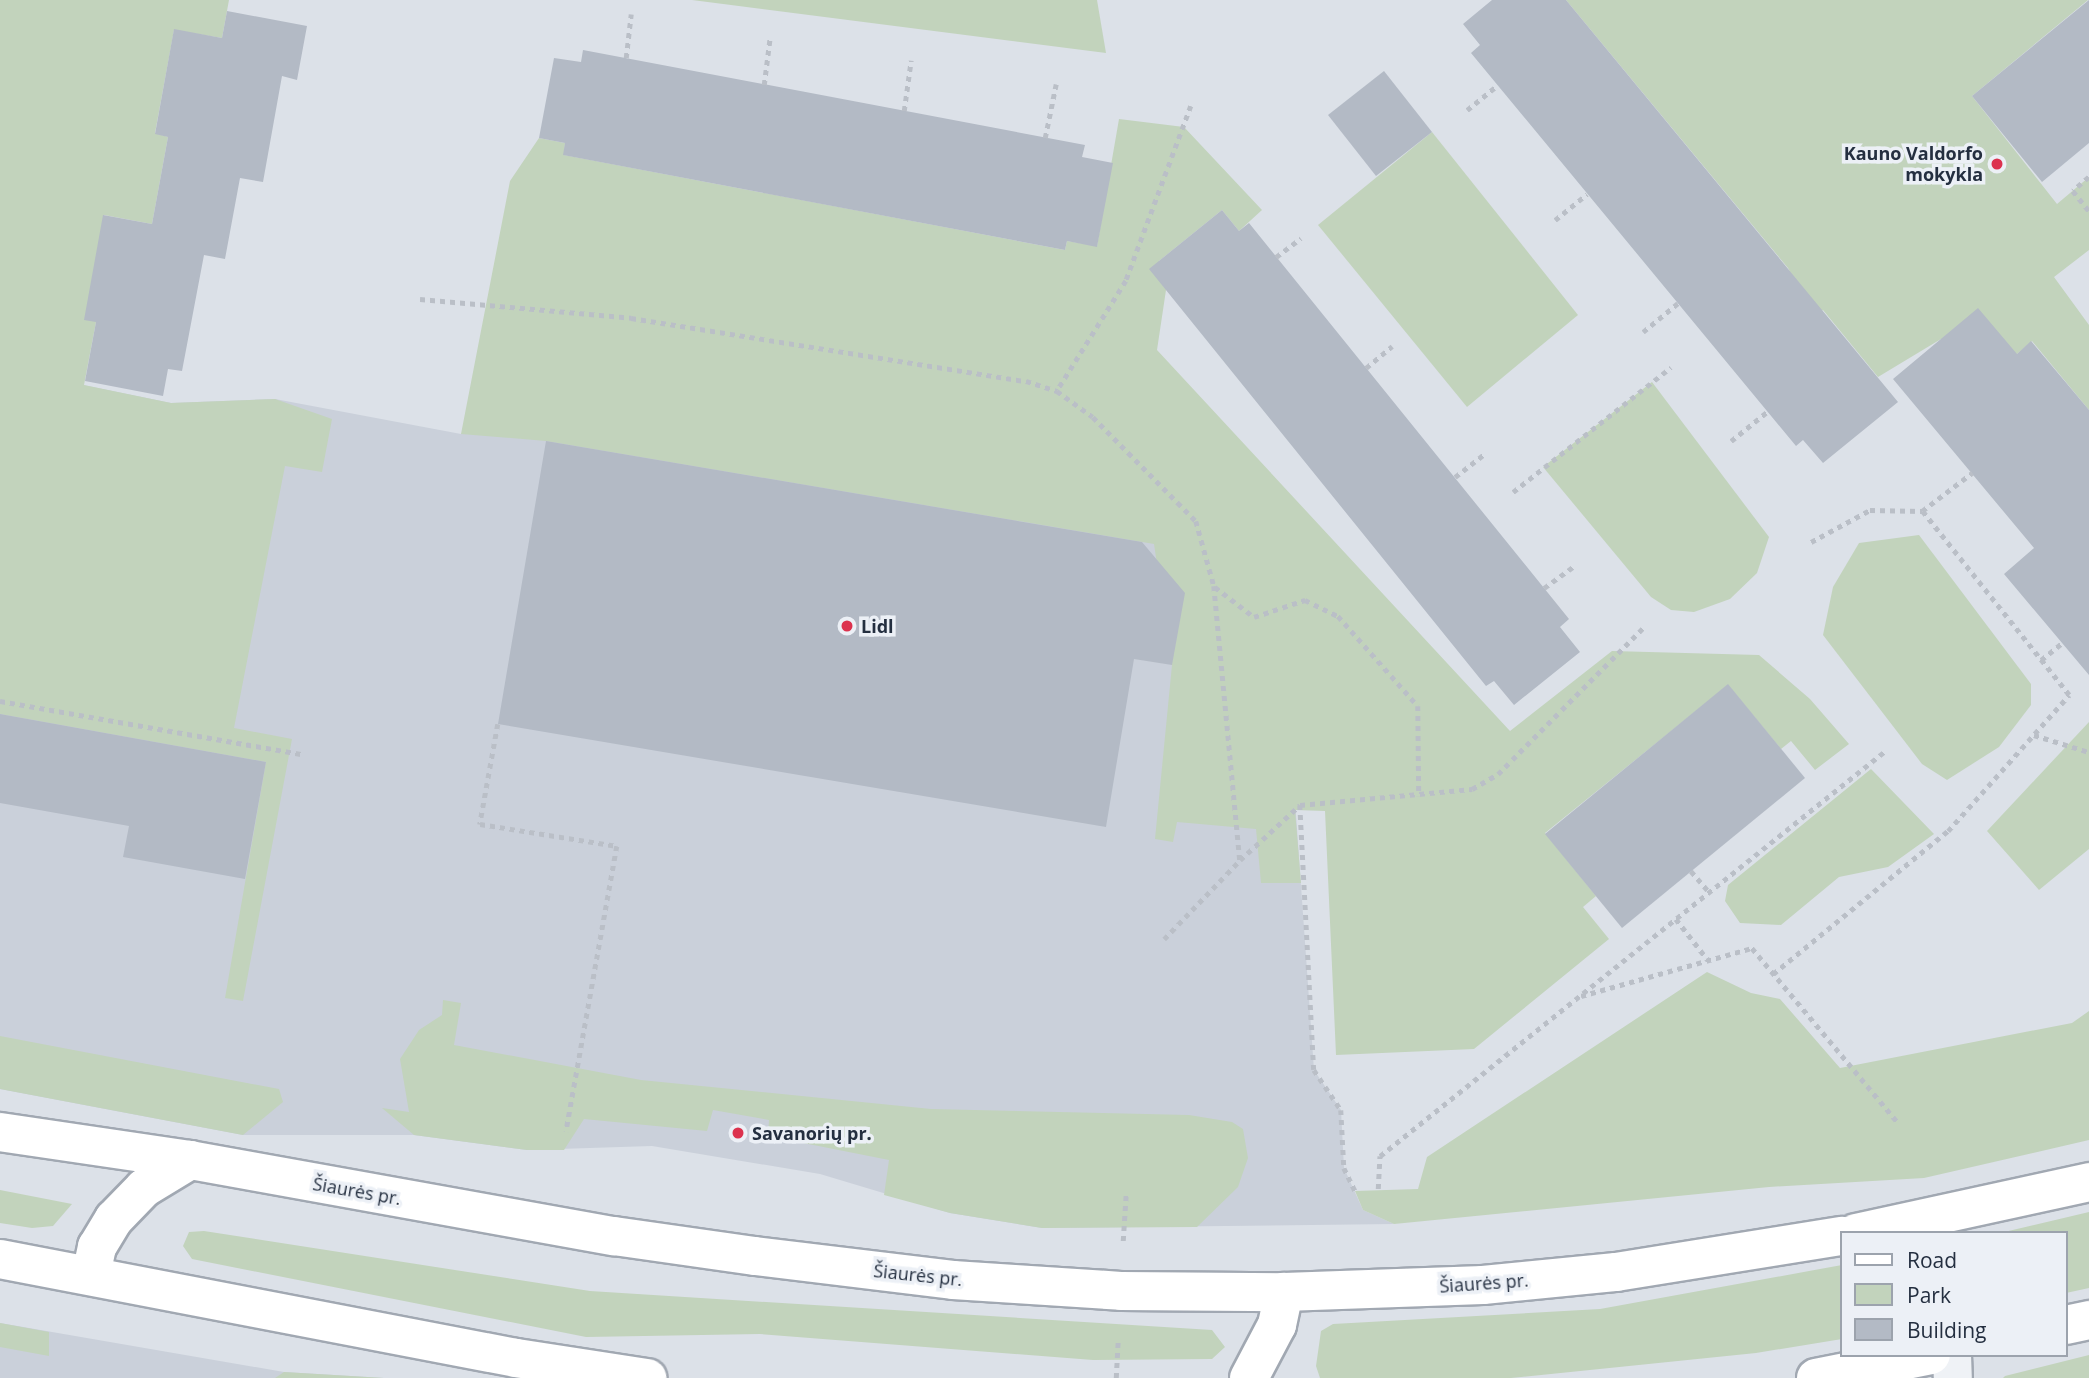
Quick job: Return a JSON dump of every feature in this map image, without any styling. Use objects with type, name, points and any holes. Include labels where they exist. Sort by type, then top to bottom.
[{"type":"main road","name":"Šiaurės pr.","points":[[0,1132],[190,1160],[614,1236],[755,1256],[991,1283],[1121,1291],[1284,1292],[1483,1285],[1603,1273],[1840,1236]]},
{"type":"main road","points":[[91,1275],[97,1247],[114,1219],[145,1188],[190,1160]]},
{"type":"main road","points":[[1866,1231],[2089,1182]]},
{"type":"main road","points":[[0,1259],[516,1358],[633,1377]]},
{"type":"main road","points":[[1249,1378],[1277,1325],[1284,1292]]},
{"type":"main road","points":[[2068,1325],[2089,1320]]},
{"type":"main road","points":[[1816,1378],[1921,1357]]},
{"type":"street","points":[[1952,1357],[1953,1378]]},
{"type":"path","points":[[626,58],[631,14]]},
{"type":"path","points":[[764,85],[771,37]]},
{"type":"path","points":[[904,111],[911,60]]},
{"type":"path","points":[[1045,138],[1056,85]]},
{"type":"path","points":[[1467,110],[1498,85]]},
{"type":"path","points":[[1057,391],[1126,281],[1191,106]]},
{"type":"path","points":[[2089,177],[2073,191],[2089,211]]},
{"type":"path","points":[[1555,220],[1587,194]]},
{"type":"path","points":[[1276,257],[1301,238]]},
{"type":"path","points":[[420,299],[631,318],[1026,381],[1057,391],[1093,417],[1196,521],[1214,586],[1240,860]]},
{"type":"path","points":[[1643,332],[1678,303]]},
{"type":"path","points":[[1366,368],[1392,346]]},
{"type":"path","points":[[1513,492],[1671,367]]},
{"type":"path","points":[[1731,441],[1768,411]]},
{"type":"path","points":[[1455,477],[1483,455]]},
{"type":"path","points":[[1811,542],[1870,510],[1922,511],[1972,473]]},
{"type":"path","points":[[1773,974],[1948,831],[2070,695],[1922,511]]},
{"type":"path","points":[[1545,588],[1573,567]]},
{"type":"path","points":[[1214,586],[1254,617],[1305,600],[1338,616],[1418,706],[1419,796]]},
{"type":"path","points":[[1164,939],[1240,860],[1300,805],[1472,789],[1498,774],[1644,627]]},
{"type":"path","points":[[2041,660],[2062,643]]},
{"type":"path","points":[[0,701],[302,754]]},
{"type":"path","points":[[498,724],[480,824],[617,846],[566,1131]]},
{"type":"path","points":[[2034,735],[2089,752]]},
{"type":"path","points":[[1378,1189],[1380,1156],[1884,752]]},
{"type":"path","points":[[1300,805],[1314,1070],[1341,1110],[1344,1168],[1354,1191]]},
{"type":"path","points":[[1691,871],[1709,892]]},
{"type":"path","points":[[1676,919],[1708,960]]},
{"type":"path","points":[[1577,997],[1752,948],[1899,1124]]},
{"type":"shaded area","points":[[0,0],[83,385],[171,403],[275,399],[461,434],[508,393],[1026,381],[1283,630],[1314,1070],[1341,1110],[1344,1168],[1363,1210],[1394,1224],[1042,1228],[950,1213],[820,1174],[652,1146],[527,1150],[414,1135],[243,1135],[0,1089]]},
{"type":"shaded area","points":[[0,1323],[284,1372],[384,1378],[0,1378]]},
{"type":"green space","points":[[0,0],[229,0],[222,38],[174,30],[155,133],[168,137],[152,224],[104,215],[96,322],[84,385],[171,403],[275,399],[332,419],[322,472],[285,466],[234,728],[292,739],[243,1001],[225,998],[266,762],[0,714]]},
{"type":"green space","points":[[692,0],[1097,0],[1106,53]]},
{"type":"green space","points":[[1566,0],[2088,0],[1972,96],[2057,204],[2089,177],[2089,250],[2054,277],[2089,325],[2089,410],[2032,341],[2017,354],[1941,339],[1878,377],[1823,310],[1813,318],[1788,268]]},
{"type":"green space","points":[[1119,119],[1184,127],[1262,210],[1239,231],[1222,210],[1159,261],[1175,282],[1166,290],[1157,350],[1510,731],[1612,651],[1759,655],[1810,699],[1849,744],[1815,770],[1791,741],[1781,749],[1728,685],[1545,833],[1596,896],[1583,907],[1609,939],[1474,1049],[1336,1055],[1325,811],[1295,810],[1301,883],[1261,883],[1256,829],[1177,822],[1173,842],[1155,839],[1172,665],[1154,544],[546,441],[461,434],[510,181],[539,138],[565,143],[564,155],[1065,250],[1067,241],[1097,246]]},
{"type":"green space","points":[[1432,132],[1578,315],[1467,407],[1318,225]]},
{"type":"green space","points":[[1652,382],[1769,537],[1757,573],[1730,599],[1694,612],[1671,610],[1651,597],[1543,467]]},
{"type":"green space","points":[[1919,535],[2031,684],[2031,705],[1999,747],[1947,780],[1922,764],[1823,635],[1833,587],[1859,543]]},
{"type":"green space","points":[[2089,722],[2089,849],[2039,890],[1987,831]]},
{"type":"green space","points":[[1871,769],[1934,834],[1888,867],[1839,877],[1781,925],[1740,923],[1725,901],[1728,885]]},
{"type":"green space","points":[[1707,972],[1751,993],[1780,999],[1840,1068],[2072,1023],[2089,1011],[2089,1140],[1924,1178],[1769,1187],[1394,1224],[1363,1210],[1355,1191],[1418,1189],[1427,1157]]},
{"type":"green space","points":[[443,1000],[461,1003],[454,1045],[641,1080],[931,1109],[1189,1115],[1232,1122],[1243,1129],[1248,1158],[1238,1187],[1197,1227],[1042,1228],[950,1213],[884,1195],[889,1160],[768,1136],[769,1120],[713,1110],[707,1131],[584,1119],[564,1150],[527,1150],[414,1135],[382,1108],[409,1112],[400,1059],[419,1030],[442,1015]]},
{"type":"green space","points":[[0,1036],[279,1089],[283,1102],[243,1135],[0,1089]]},
{"type":"green space","points":[[0,1190],[72,1204],[53,1226],[32,1228],[0,1223]]},
{"type":"green space","points":[[2089,1212],[2089,1288],[2068,1293],[2068,1231],[2008,1231]]},
{"type":"green space","points":[[204,1231],[590,1291],[1212,1330],[1225,1347],[1212,1359],[1093,1360],[760,1334],[586,1337],[192,1259],[183,1246],[189,1232]]},
{"type":"green space","points":[[1840,1265],[1840,1339],[1756,1353],[1511,1378],[1320,1378],[1316,1366],[1321,1331],[1333,1324],[1600,1309]]},
{"type":"green space","points":[[0,1323],[49,1332],[49,1356],[0,1347]]},
{"type":"green space","points":[[2089,1355],[2089,1378],[2003,1378],[2005,1376]]},
{"type":"green space","points":[[284,1372],[384,1378],[275,1378]]},
{"type":"building","points":[[1492,0],[1566,0],[1898,402],[1823,463],[1803,440],[1796,446],[1471,53],[1480,45],[1463,24]]},
{"type":"building","points":[[2089,0],[2089,143],[2042,182],[1972,96]]},
{"type":"building","points":[[227,11],[307,26],[297,80],[282,76],[263,182],[240,178],[225,259],[204,255],[182,371],[168,369],[163,396],[85,381],[96,322],[84,320],[103,215],[152,224],[168,137],[155,134],[174,29],[222,38]]},
{"type":"building","points":[[583,50],[1085,145],[1082,157],[1113,163],[1097,247],[1067,241],[1065,250],[563,155],[565,143],[539,138],[554,58],[581,62]]},
{"type":"building","points":[[1384,71],[1432,132],[1376,176],[1328,115]]},
{"type":"building","points":[[1222,210],[1239,231],[1249,223],[1569,619],[1560,627],[1580,652],[1514,705],[1494,681],[1486,686],[1149,269]]},
{"type":"building","points":[[1978,308],[2017,354],[2031,341],[2089,410],[2089,675],[2004,574],[2034,548],[1893,379]]},
{"type":"building","name":"Lidl","points":[[546,441],[1142,542],[1185,593],[1172,665],[1134,659],[1106,827],[498,724]]},
{"type":"building","points":[[1728,684],[1805,778],[1622,928],[1545,834]]},
{"type":"building","points":[[0,714],[266,762],[245,879],[123,857],[129,826],[0,803]]},
{"type":"place","name":"Kauno Valdorfo mokykla","points":[[1997,164]]},
{"type":"place","name":"Lidl","points":[[847,626]]},
{"type":"place","name":"Savanorių pr.","points":[[738,1133]]}]
